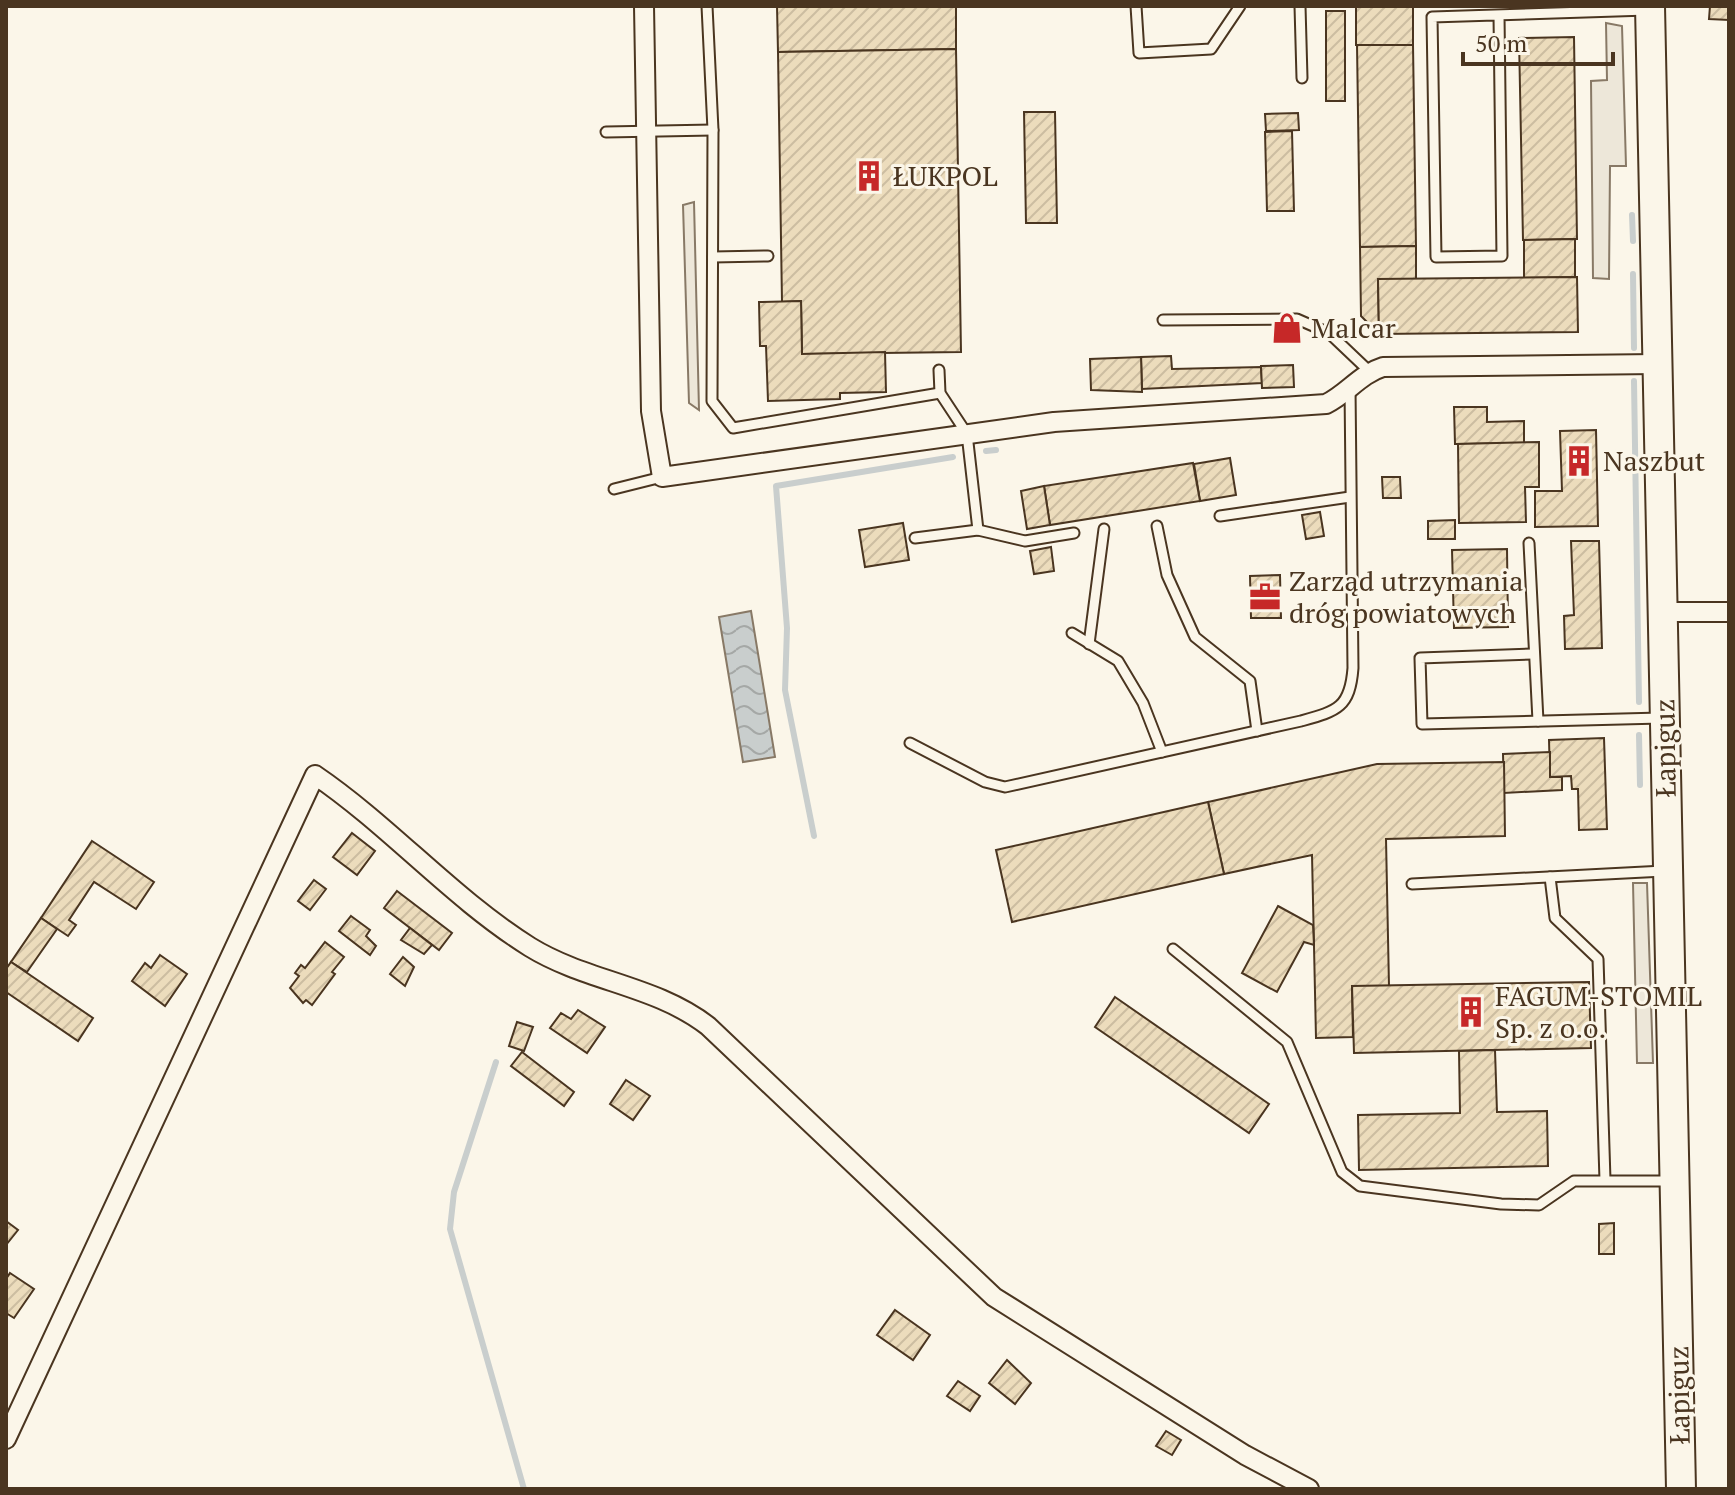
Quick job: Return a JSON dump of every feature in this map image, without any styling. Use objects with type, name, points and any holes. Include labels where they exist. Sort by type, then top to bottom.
[{"type":"main road","name":"Łapiguz","points":[[1650,8],[1681,1489]]},
{"type":"street","points":[[644,6],[651,411],[662,477],[967,434],[1138,415],[1308,407],[1326,404],[1369,371],[1383,367],[1657,364]]},
{"type":"street","points":[[1662,612],[1729,612]]},
{"type":"street","points":[[6,1439],[315,775],[348,797],[532,948],[661,997],[691,1013],[994,1297],[1245,1455],[1309,1489]]},
{"type":"lane","points":[[707,6],[713,130],[712,401],[733,428],[940,393]]},
{"type":"lane","points":[[1136,6],[1139,53],[1211,49],[1240,6]]},
{"type":"lane","points":[[1300,6],[1302,78]]},
{"type":"lane","points":[[1499,15],[1502,256],[1436,257],[1432,17],[1650,8]]},
{"type":"lane","points":[[606,132],[713,130]]},
{"type":"lane","points":[[713,257],[768,256]]},
{"type":"lane","points":[[1163,320],[1297,319],[1329,333],[1369,371]]},
{"type":"lane","points":[[939,370],[940,393],[967,434],[978,530]]},
{"type":"lane","points":[[910,743],[985,782],[1005,787],[1257,731],[1337,709],[1350,693],[1353,668],[1350,388]]},
{"type":"lane","points":[[614,489],[662,477]]},
{"type":"lane","points":[[1220,516],[1350,497]]},
{"type":"lane","points":[[1157,526],[1167,575],[1195,637],[1250,681],[1257,731]]},
{"type":"lane","points":[[1089,644],[1104,529]]},
{"type":"lane","points":[[915,538],[978,530],[1025,541],[1074,533]]},
{"type":"lane","points":[[1529,543],[1538,721]]},
{"type":"lane","points":[[1072,633],[1118,661],[1143,703],[1162,752]]},
{"type":"lane","points":[[1533,654],[1420,658],[1422,724],[1664,718]]},
{"type":"lane","points":[[1412,884],[1668,871]]},
{"type":"lane","points":[[1550,877],[1555,918],[1598,959],[1605,1180]]},
{"type":"lane","points":[[1173,949],[1287,1042],[1342,1172],[1360,1186],[1501,1204],[1539,1205],[1574,1181],[1674,1181]]},
{"type":"shaded area","points":[[1606,23],[1622,26],[1626,166],[1610,166],[1609,279],[1593,278],[1591,81],[1607,80]]},
{"type":"shaded area","points":[[694,202],[699,410],[689,403],[683,205]]},
{"type":"shaded area","points":[[1633,883],[1647,883],[1653,1063],[1637,1063]]},
{"type":"water","points":[[751,611],[775,757],[743,762],[719,617]]},
{"type":"building","points":[[777,6],[956,6],[956,49],[778,52]]},
{"type":"building","points":[[1356,6],[1413,6],[1413,45],[1356,45]]},
{"type":"building","points":[[1710,6],[1729,6],[1729,20],[1709,19]]},
{"type":"building","points":[[1326,11],[1345,11],[1345,101],[1326,101]]},
{"type":"building","points":[[1574,37],[1577,239],[1523,240],[1519,38]]},
{"type":"building","points":[[1357,45],[1413,45],[1416,246],[1360,247]]},
{"type":"building","name":"ŁUKPOL","points":[[956,49],[961,352],[802,354],[801,301],[782,302],[778,52]]},
{"type":"building","points":[[1024,112],[1055,112],[1057,223],[1026,223]]},
{"type":"building","points":[[1298,113],[1299,130],[1266,131],[1265,114]]},
{"type":"building","points":[[1292,131],[1294,211],[1267,211],[1265,132]]},
{"type":"building","points":[[1575,239],[1575,277],[1524,278],[1524,240]]},
{"type":"building","points":[[1416,246],[1416,279],[1378,279],[1379,334],[1361,316],[1360,247]]},
{"type":"building","points":[[1577,277],[1578,332],[1379,334],[1378,279]]},
{"type":"building","points":[[801,301],[802,354],[885,352],[886,392],[840,393],[840,399],[768,401],[766,346],[760,346],[759,302]]},
{"type":"building","points":[[1171,356],[1172,369],[1261,367],[1262,383],[1142,389],[1141,357]]},
{"type":"building","points":[[1141,357],[1142,392],[1091,390],[1090,359]]},
{"type":"building","points":[[1293,365],[1294,387],[1262,388],[1261,366]]},
{"type":"building","points":[[1454,407],[1487,407],[1487,422],[1524,421],[1524,443],[1455,444]]},
{"type":"building","name":"Naszbut","points":[[1596,430],[1598,526],[1535,527],[1535,491],[1562,491],[1560,431]]},
{"type":"building","points":[[1539,442],[1539,487],[1525,487],[1526,522],[1459,523],[1458,444]]},
{"type":"building","points":[[1230,458],[1236,495],[1200,501],[1194,464]]},
{"type":"building","points":[[1193,463],[1200,501],[1050,525],[1044,486]]},
{"type":"building","points":[[1382,477],[1400,477],[1401,498],[1383,498]]},
{"type":"building","points":[[1044,486],[1050,525],[1027,529],[1021,491]]},
{"type":"building","points":[[1320,512],[1324,536],[1306,539],[1302,515]]},
{"type":"building","points":[[1455,520],[1455,539],[1428,539],[1428,521]]},
{"type":"building","points":[[903,523],[909,560],[865,567],[859,530]]},
{"type":"building","points":[[1571,541],[1599,541],[1602,648],[1565,649],[1564,616],[1574,615]]},
{"type":"building","points":[[1051,547],[1054,571],[1034,574],[1030,551]]},
{"type":"building","points":[[1507,549],[1508,627],[1454,628],[1452,550]]},
{"type":"building","name":"Zarząd utrzymania dróg powiatowych","points":[[1280,575],[1281,618],[1251,618],[1250,576]]},
{"type":"building","points":[[1604,738],[1607,829],[1579,830],[1578,789],[1572,789],[1571,776],[1550,777],[1549,740]]},
{"type":"building","points":[[1550,752],[1550,777],[1562,777],[1562,790],[1504,793],[1503,754]]},
{"type":"building","points":[[1504,762],[1505,836],[1386,839],[1389,986],[1352,986],[1353,1037],[1316,1038],[1312,855],[1224,874],[1208,802],[1377,764]]},
{"type":"building","points":[[1208,802],[1224,874],[1012,922],[996,850]]},
{"type":"building","points":[[352,833],[375,851],[357,875],[333,857]]},
{"type":"building","points":[[92,841],[154,882],[136,909],[94,882],[69,920],[76,925],[68,936],[41,918]]},
{"type":"building","points":[[314,880],[326,889],[310,910],[298,901]]},
{"type":"building","points":[[397,891],[452,933],[439,950],[384,908]]},
{"type":"building","points":[[1278,906],[1313,925],[1314,945],[1304,942],[1277,992],[1242,973]]},
{"type":"building","points":[[351,916],[370,930],[366,936],[376,946],[370,955],[339,931]]},
{"type":"building","points":[[41,918],[57,929],[27,972],[11,962]]},
{"type":"building","points":[[410,928],[432,945],[424,954],[401,940]]},
{"type":"building","points":[[325,942],[344,957],[312,1005],[306,1000],[303,1003],[290,988],[299,976],[295,973],[301,965],[305,968]]},
{"type":"building","points":[[160,955],[187,974],[165,1006],[132,981],[145,963],[151,968]]},
{"type":"building","points":[[403,957],[414,967],[405,986],[390,974]]},
{"type":"building","points":[[11,962],[93,1018],[78,1041],[6,992],[6,969]]},
{"type":"building","name":"FAGUM-STOMIL Sp. z o.o.","points":[[1589,982],[1591,1048],[1354,1053],[1352,986]]},
{"type":"building","points":[[1115,997],[1269,1104],[1249,1133],[1095,1027]]},
{"type":"building","points":[[578,1010],[605,1027],[587,1053],[550,1028],[561,1013],[571,1019]]},
{"type":"building","points":[[517,1022],[533,1027],[524,1051],[509,1046]]},
{"type":"building","points":[[1495,1050],[1497,1112],[1547,1111],[1548,1166],[1359,1170],[1358,1115],[1460,1113],[1459,1051]]},
{"type":"building","points":[[522,1052],[574,1092],[564,1106],[511,1066]]},
{"type":"building","points":[[626,1080],[650,1096],[633,1120],[610,1104]]},
{"type":"building","points":[[6,1221],[18,1230],[6,1245]]},
{"type":"building","points":[[1614,1223],[1614,1254],[1599,1254],[1599,1224]]},
{"type":"building","points":[[10,1273],[34,1289],[14,1318],[6,1313],[6,1279]]},
{"type":"building","points":[[895,1310],[930,1335],[913,1360],[877,1335]]},
{"type":"building","points":[[1007,1360],[1031,1383],[1015,1404],[989,1383]]},
{"type":"building","points":[[958,1381],[980,1396],[970,1411],[947,1396]]},
{"type":"building","points":[[1166,1431],[1181,1440],[1172,1455],[1156,1446]]},
{"type":"waterway","points":[[1632,215],[1633,241]]},
{"type":"waterway","points":[[1633,274],[1634,348]]},
{"type":"waterway","points":[[1634,381],[1639,702]]},
{"type":"waterway","points":[[986,451],[996,450]]},
{"type":"waterway","points":[[814,836],[785,690],[787,628],[776,486],[953,457]]},
{"type":"waterway","points":[[1639,735],[1640,785]]},
{"type":"waterway","points":[[496,1062],[454,1192],[450,1229],[524,1489]]},
{"type":"place","name":"ŁUKPOL","points":[[869,176]]},
{"type":"place","name":"Malcar","points":[[1287,328]]},
{"type":"place","name":"Naszbut","points":[[1579,461]]},
{"type":"place","name":"Zarząd utrzymania dróg powiatowych","points":[[1265,597]]},
{"type":"place","name":"FAGUM-STOMIL Sp. z o.o.","points":[[1471,1012]]}]
